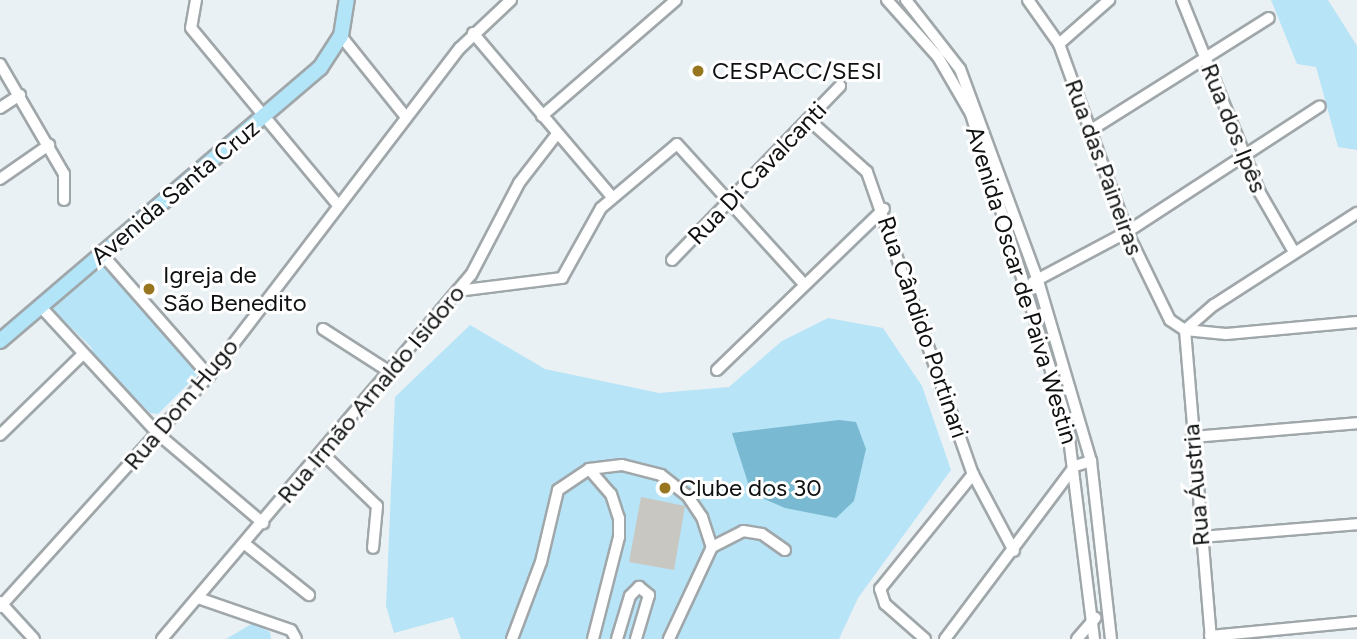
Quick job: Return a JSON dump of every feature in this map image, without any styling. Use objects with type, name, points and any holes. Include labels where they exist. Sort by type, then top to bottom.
[{"type":"main road","points":[[341,36],[347,0]]},
{"type":"main road","name":"Avenida Santa Cruz","points":[[0,341],[320,68],[341,36]]},
{"type":"street","points":[[196,0],[188,19],[191,28],[339,206]]},
{"type":"street","name":"Rua Dom Hugo","points":[[1,604],[209,376],[473,33],[511,0]]},
{"type":"street","name":"Avenida Oscar de Paiva Westin","points":[[887,0],[938,57],[975,112],[1075,466],[1094,639]]},
{"type":"street","name":"Avenida Oscar de Paiva Westin","points":[[906,0],[960,69],[1038,281],[1091,461],[1111,639]]},
{"type":"street","name":"Rua das Paineiras","points":[[1028,0],[1059,44],[1127,232],[1160,307],[1185,330]]},
{"type":"street","points":[[1059,44],[1109,0]]},
{"type":"street","name":"Rua dos Ipês","points":[[1182,0],[1271,216],[1294,252]]},
{"type":"street","points":[[542,116],[669,2]]},
{"type":"street","points":[[1091,130],[1269,18]]},
{"type":"street","points":[[473,33],[612,197]]},
{"type":"street","points":[[341,36],[407,117]]},
{"type":"street","points":[[0,64],[20,94],[64,174],[65,200]]},
{"type":"street","name":"Rua Di Cavalcanti","points":[[673,260],[840,86]]},
{"type":"street","points":[[0,108],[20,94]]},
{"type":"street","points":[[1024,285],[1038,281],[1127,232],[1320,106]]},
{"type":"street","name":"Rua Cândido Portinari","points":[[809,120],[867,172],[884,209],[973,474],[1014,551]]},
{"type":"street","name":"Rua Irmão Arnaldo Isidoro","points":[[162,639],[323,454],[457,291],[483,256],[519,183],[558,134]]},
{"type":"street","points":[[457,291],[562,278],[587,227],[612,197],[677,144],[732,199],[805,285]]},
{"type":"street","points":[[0,179],[49,145]]},
{"type":"street","points":[[717,370],[884,209]]},
{"type":"street","points":[[1185,330],[1294,252],[1357,213]]},
{"type":"street","points":[[101,253],[209,376]]},
{"type":"street","points":[[41,307],[158,434],[263,523]]},
{"type":"street","points":[[1185,330],[1226,334],[1357,322]]},
{"type":"street","points":[[323,329],[390,372]]},
{"type":"street","name":"Rua Áustria","points":[[1185,330],[1210,637]]},
{"type":"street","points":[[0,435],[83,354]]},
{"type":"street","points":[[1192,437],[1357,423]]},
{"type":"street","points":[[323,454],[377,506],[373,548]]},
{"type":"street","points":[[945,639],[1014,551],[1075,466],[1091,461]]},
{"type":"street","points":[[512,639],[541,562],[558,490],[589,469],[621,465],[661,475],[695,506],[712,547]]},
{"type":"street","points":[[589,469],[611,494],[619,518],[619,537],[593,639]]},
{"type":"street","points":[[925,639],[885,604],[880,589],[973,474]]},
{"type":"street","points":[[1200,537],[1357,524]]},
{"type":"street","points":[[669,639],[712,547],[743,531],[762,534],[785,550]]},
{"type":"street","points":[[245,544],[309,595]]},
{"type":"street","points":[[617,639],[630,596],[639,587],[649,594],[636,639]]},
{"type":"street","points":[[198,597],[274,626],[291,629],[296,639]]},
{"type":"street","points":[[1,604],[33,639]]},
{"type":"street","points":[[1077,639],[1092,619],[1108,615]]},
{"type":"street","points":[[1210,637],[1357,622]]},
{"type":"street","points":[[274,626],[277,639]]},
{"type":"shaded area","points":[[1271,0],[1328,0],[1357,46],[1357,150],[1338,147],[1316,67],[1297,64]]},
{"type":"shaded area","points":[[105,262],[197,367],[197,375],[158,414],[150,413],[95,359],[91,347],[51,308]]},
{"type":"shaded area","name":"Clube dos 30","points":[[828,318],[883,328],[922,386],[951,470],[858,598],[839,639],[461,639],[453,617],[394,633],[386,606],[395,397],[470,325],[545,369],[659,393],[729,387],[782,341]]},
{"type":"shaded area","points":[[839,420],[856,422],[866,449],[854,501],[836,518],[785,508],[762,498],[748,483],[732,433]]},
{"type":"shaded area","points":[[253,623],[270,632],[271,639],[226,639]]},
{"type":"building","points":[[641,497],[685,506],[674,570],[629,562]]},
{"type":"place","name":"CESPACC/SESI","points":[[698,71]]},
{"type":"place","name":"Igreja de São Benedito","points":[[149,289]]},
{"type":"place","name":"Clube dos 30","points":[[665,488]]}]
